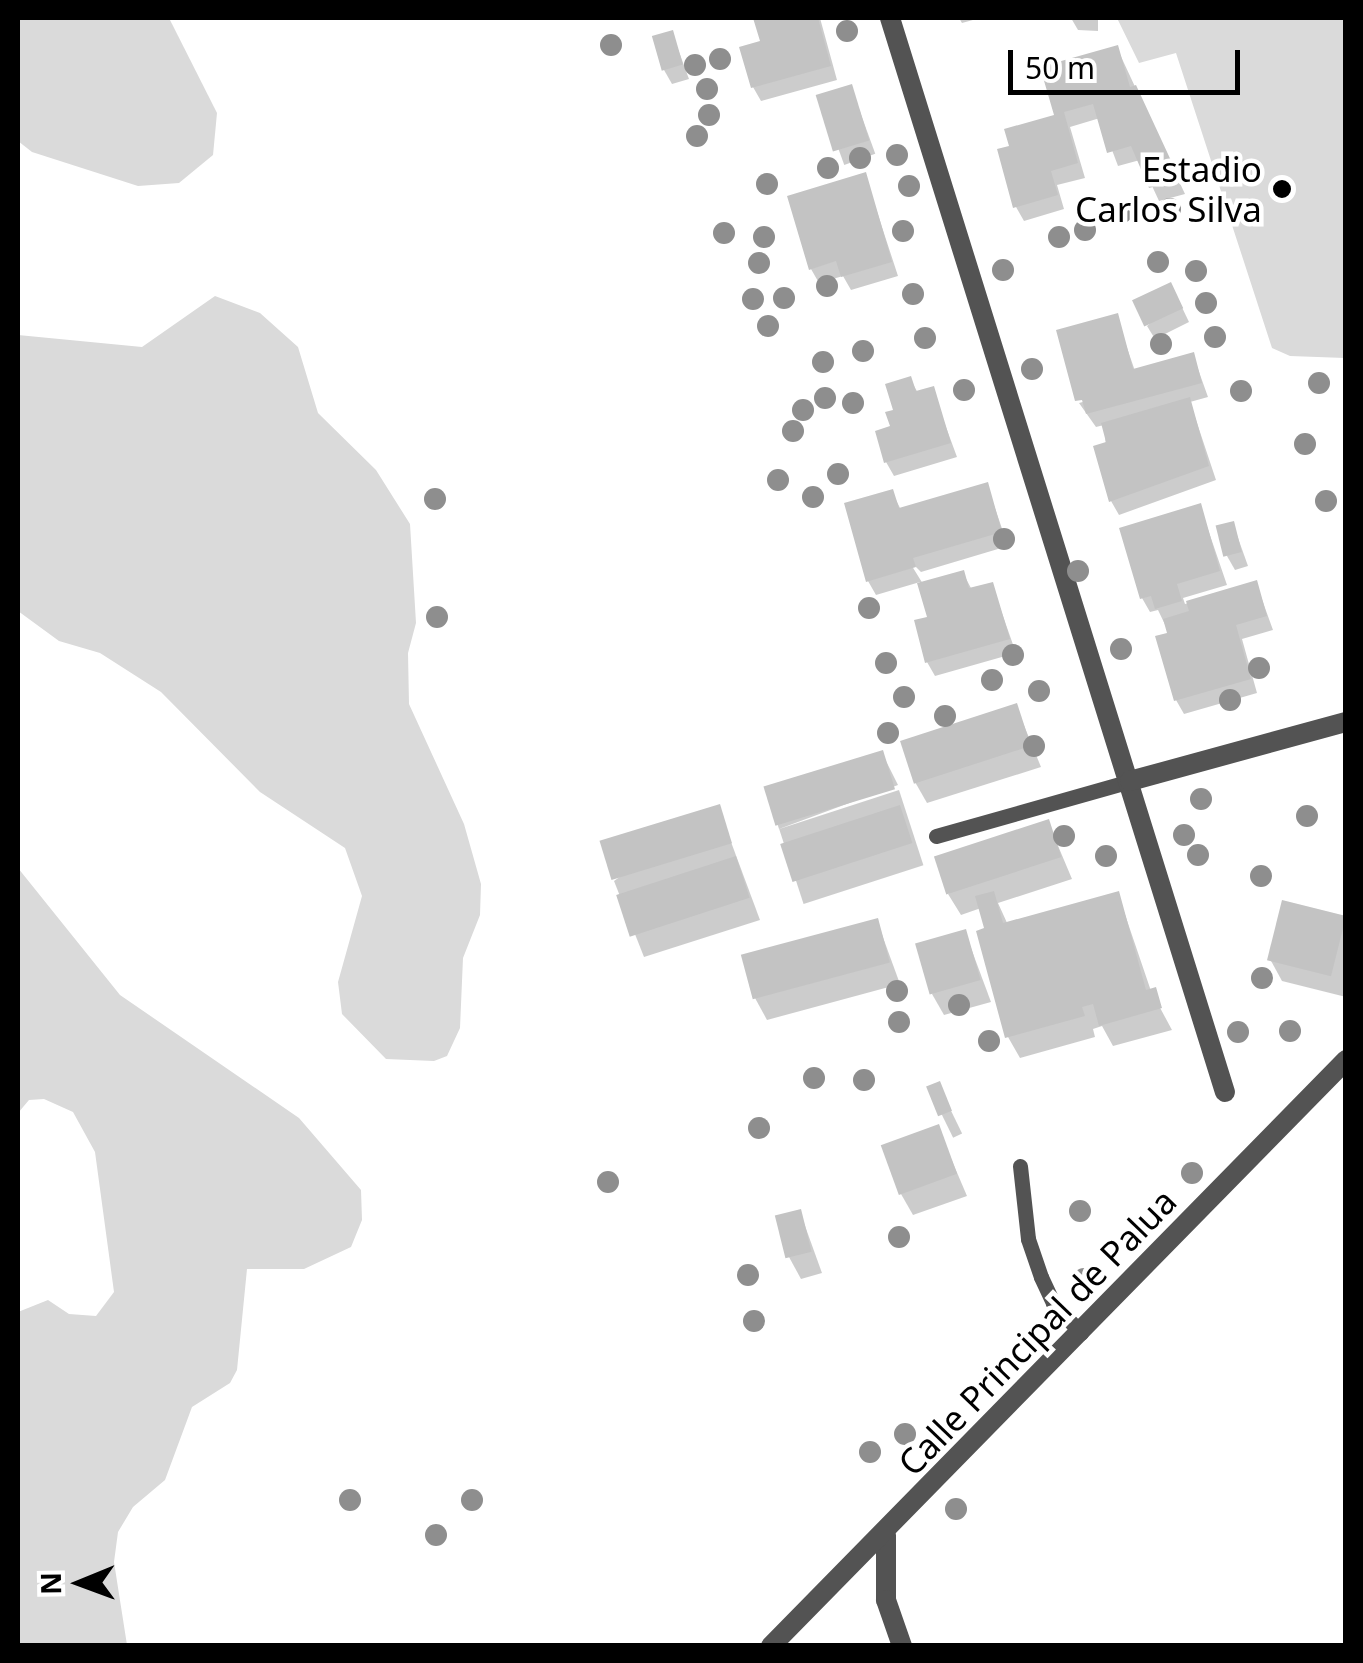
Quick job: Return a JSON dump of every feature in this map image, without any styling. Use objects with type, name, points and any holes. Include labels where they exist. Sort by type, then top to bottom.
[{"type":"street","points":[[890,18],[1225,1092]]},
{"type":"street","points":[[1130,781],[1346,722]]},
{"type":"street","name":"Calle Principal de Palua","points":[[781,1642],[1346,1060]]},
{"type":"street","points":[[886,1536],[886,1600],[902,1646]]},
{"type":"lane","points":[[936,836],[1130,781]]},
{"type":"lane","points":[[1020,1166],[1028,1239],[1041,1277],[1052,1303],[1082,1333]]},
{"type":"shaded area","points":[[18,18],[169,18],[217,113],[213,155],[179,183],[138,186],[32,152],[18,141]]},
{"type":"shaded area","name":"Estadio Carlos Silva","points":[[1117,18],[1345,18],[1345,358],[1290,356],[1272,348],[1176,53],[1139,63]]},
{"type":"shaded area","points":[[215,296],[260,313],[298,347],[318,413],[376,470],[410,524],[416,623],[408,653],[409,704],[464,824],[481,884],[480,915],[463,958],[460,1028],[447,1056],[434,1061],[386,1059],[342,1014],[338,982],[362,896],[345,848],[260,792],[161,692],[100,653],[59,641],[18,611],[18,335],[142,347]]},
{"type":"shaded area","points":[[18,868],[120,995],[299,1118],[361,1190],[362,1220],[351,1247],[304,1269],[247,1269],[237,1370],[230,1383],[192,1407],[165,1480],[133,1507],[118,1532],[114,1562],[127,1645],[18,1645],[18,1312],[48,1300],[69,1314],[96,1316],[114,1292],[95,1152],[73,1112],[44,1099],[29,1100],[18,1113]]},
{"type":"building","points":[[753,18],[818,18],[831,66],[751,88],[739,47],[760,41]]},
{"type":"building","points":[[673,30],[683,65],[662,71],[652,36]]},
{"type":"building","points":[[1118,45],[1130,87],[1136,85],[1180,180],[1149,188],[1131,146],[1107,153],[1093,104],[1064,112],[1078,163],[1051,171],[1058,195],[1013,208],[997,149],[1009,146],[1004,129],[1054,115],[1040,67]]},
{"type":"building","points":[[852,84],[869,140],[833,152],[816,95]]},
{"type":"building","points":[[866,172],[892,262],[841,277],[836,261],[809,270],[787,196]]},
{"type":"building","points":[[1171,282],[1183,308],[1144,326],[1132,300]]},
{"type":"building","points":[[1118,313],[1133,369],[1194,352],[1202,383],[1086,414],[1082,400],[1075,401],[1056,330]]},
{"type":"building","points":[[911,376],[916,391],[934,386],[951,443],[884,463],[875,431],[890,426],[885,412],[893,410],[885,384]]},
{"type":"building","points":[[1190,397],[1209,466],[1109,502],[1093,446],[1106,442],[1101,423]]},
{"type":"building","points":[[988,482],[1002,532],[913,558],[916,567],[866,582],[844,503],[893,489],[899,508]]},
{"type":"building","points":[[1201,503],[1220,571],[1177,584],[1182,601],[1155,609],[1151,596],[1140,599],[1119,528]]},
{"type":"building","points":[[1234,521],[1242,552],[1223,557],[1216,526]]},
{"type":"building","points":[[964,570],[969,588],[993,582],[1010,639],[925,663],[914,620],[927,617],[917,583]]},
{"type":"building","points":[[1257,580],[1267,616],[1236,625],[1251,679],[1174,701],[1155,636],[1167,633],[1163,619],[1189,611],[1186,601]]},
{"type":"building","points":[[1017,703],[1031,746],[914,784],[900,741]]},
{"type":"building","points":[[883,750],[895,789],[775,826],[763,787]]},
{"type":"building","points":[[720,804],[732,843],[611,880],[600,841]]},
{"type":"building","points":[[900,805],[912,843],[793,882],[780,844]]},
{"type":"building","points":[[1049,819],[1061,857],[946,894],[934,856]]},
{"type":"building","points":[[736,856],[750,898],[630,937],[616,895]]},
{"type":"building","points":[[994,891],[1003,923],[1119,891],[1146,990],[1156,987],[1162,1008],[1099,1026],[1093,1004],[1082,1007],[1085,1016],[1005,1038],[976,931],[984,928],[975,896]]},
{"type":"building","points":[[1282,900],[1346,916],[1331,976],[1267,960]]},
{"type":"building","points":[[878,918],[890,962],[753,999],[741,955]]},
{"type":"building","points":[[966,929],[981,980],[930,995],[915,944]]},
{"type":"building","points":[[940,1081],[952,1111],[938,1116],[926,1087]]},
{"type":"building","points":[[939,1124],[957,1174],[899,1195],[881,1145]]},
{"type":"building","points":[[801,1209],[812,1252],[785,1258],[775,1216]]},
{"type":"place","name":"Estadio Carlos Silva","points":[[1282,189]]}]
